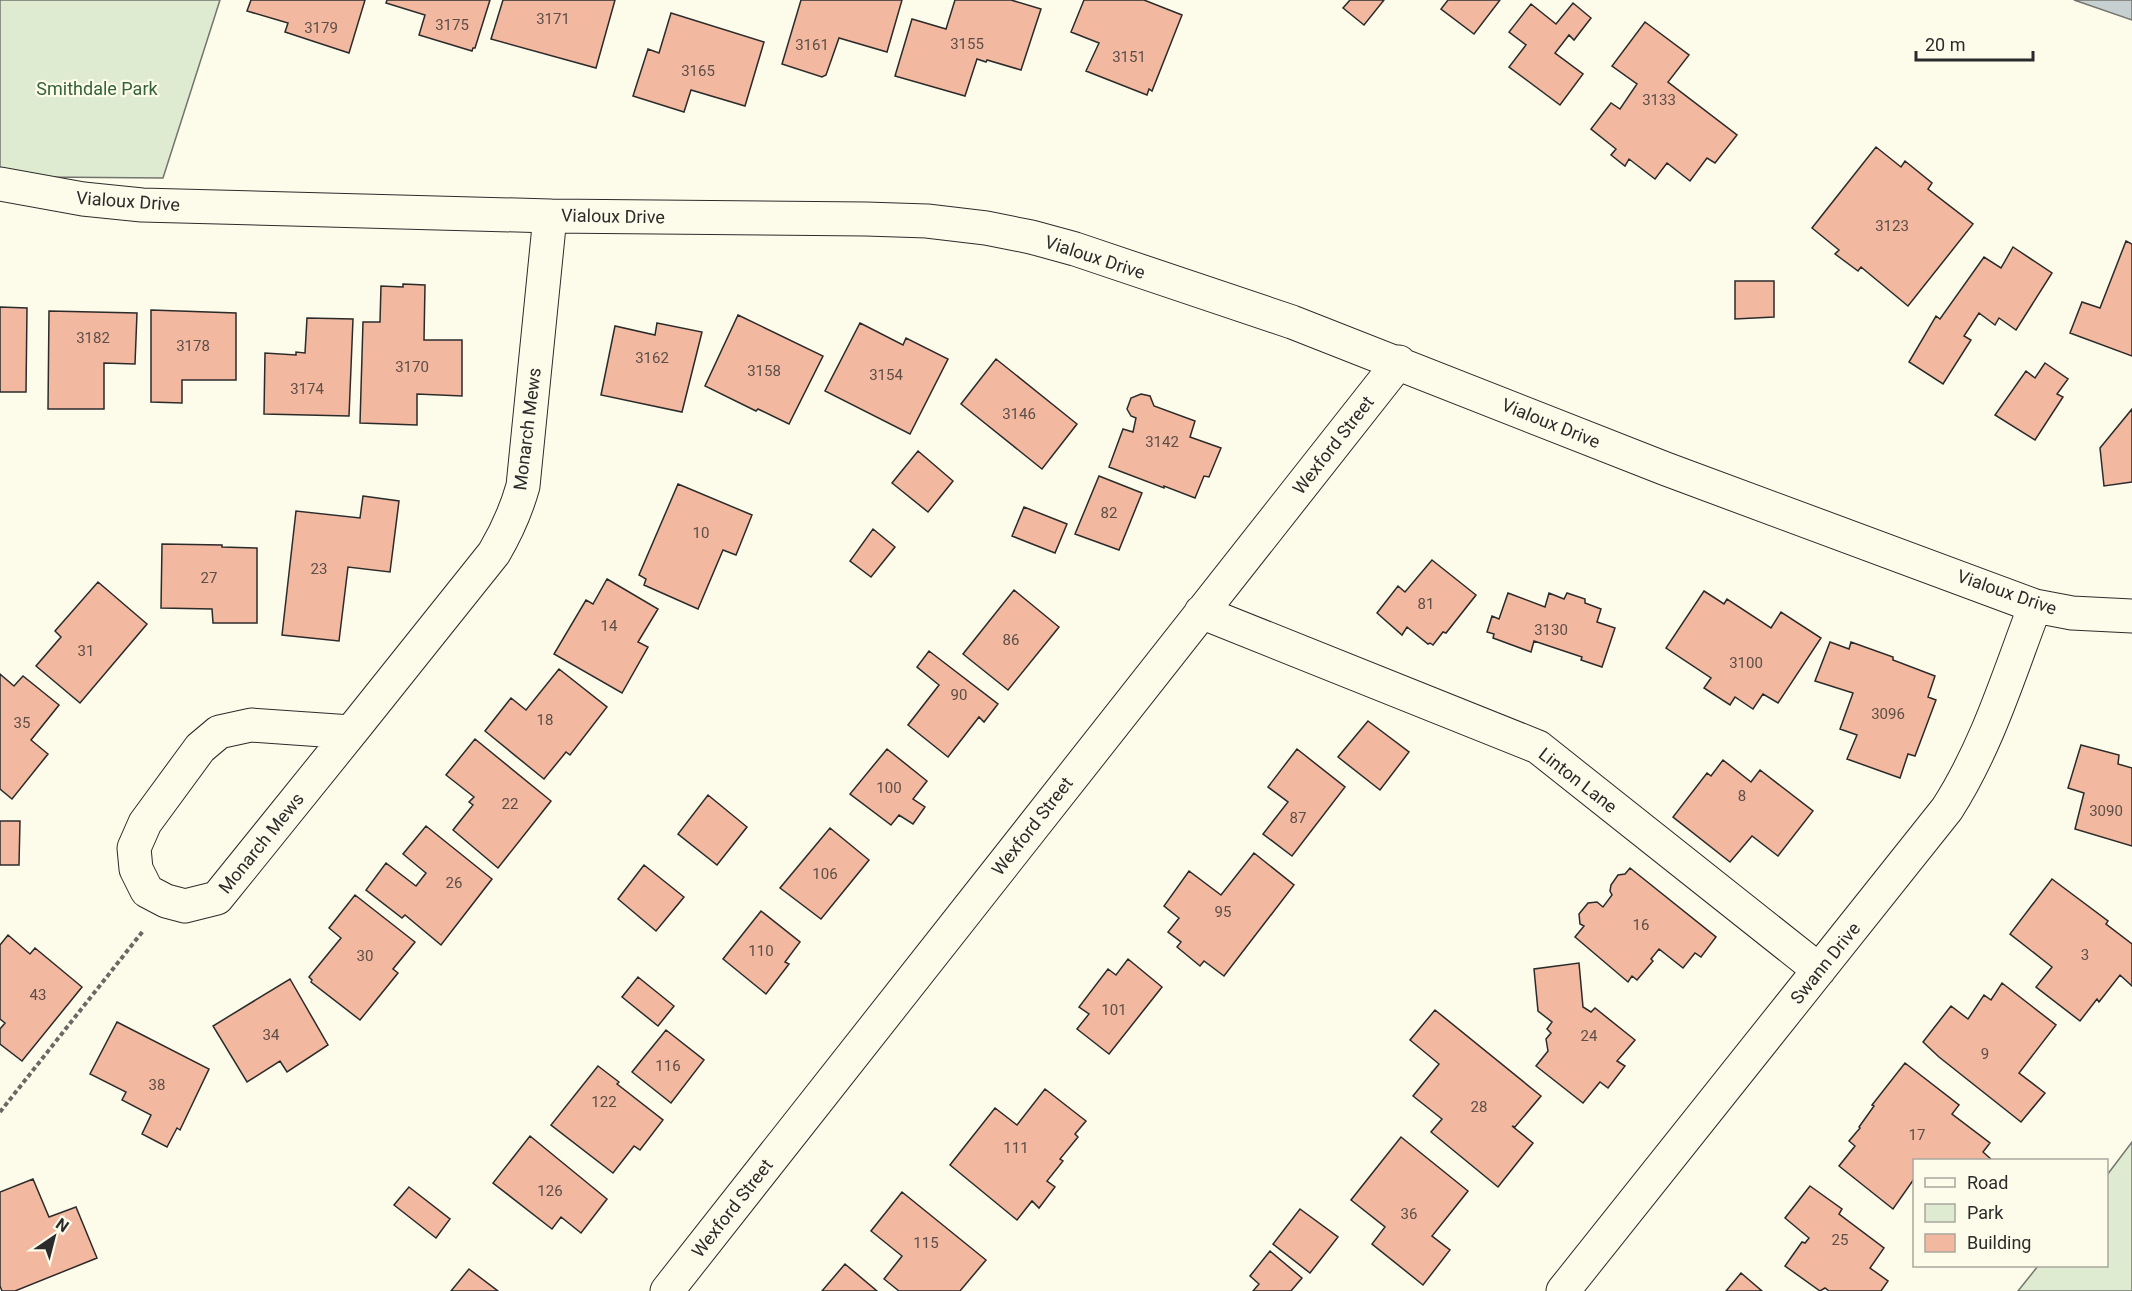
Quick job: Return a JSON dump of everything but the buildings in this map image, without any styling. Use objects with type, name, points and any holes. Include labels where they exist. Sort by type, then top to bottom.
[{"type":"street","name":"Vialoux Drive","points":[[0,184],[83,199],[142,205],[550,216],[927,221],[986,228],[1031,237],[1075,249],[1292,322],[1399,362],[1666,469],[2035,606],[2072,613],[2132,616]]},
{"type":"street","name":"Monarch Mews","points":[[166,901],[185,906],[217,898],[494,553],[506,534],[523,486],[550,216]]},
{"type":"street","name":"Wexford Street","points":[[667,1291],[1399,362]]},
{"type":"street","name":"Swann Drive","points":[[1563,1291],[1947,808],[1965,781],[1978,753],[2035,606]]},
{"type":"street","name":"Linton Lane","points":[[1201,612],[1538,747],[1819,970]]},
{"type":"street","points":[[166,901],[147,891],[136,869],[134,848],[145,823],[200,748],[219,732],[251,725],[351,732]]},
{"type":"path","points":[[0,1112],[166,901]]},
{"type":"green space","name":"Smithdale Park","points":[[0,0],[220,0],[163,178],[42,177],[0,168]]},
{"type":"green space","points":[[2132,1142],[2132,1291],[2018,1291],[2037,1267],[2108,1267],[2108,1174]]},
{"type":"shaded area","points":[[2074,0],[2132,0],[2132,20]]}]
